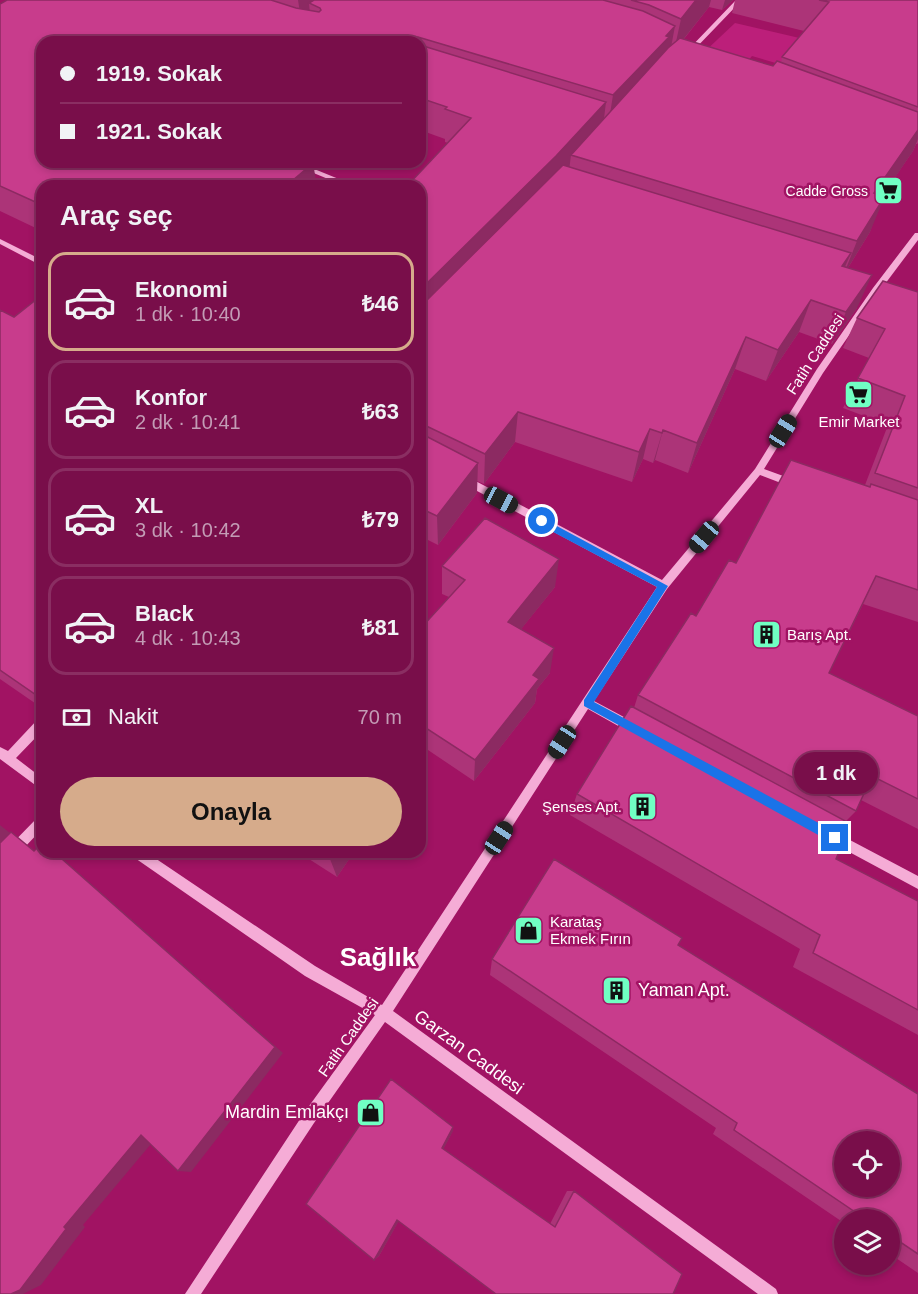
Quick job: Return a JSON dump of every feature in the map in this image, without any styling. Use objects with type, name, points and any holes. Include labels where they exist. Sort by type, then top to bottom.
[{"type":"street","points":[[681,59],[739,0]]},
{"type":"street","points":[[306,168],[337,180]]},
{"type":"street","name":"Fatih Caddesi","points":[[192,1294],[309,1118],[384,1013],[663,586],[758,471],[820,371],[875,290],[918,236]]},
{"type":"street","points":[[0,241],[36,260]]},
{"type":"street","points":[[758,471],[801,486]]},
{"type":"street","points":[[452,473],[663,586]]},
{"type":"street","points":[[588,703],[639,731]]},
{"type":"street","points":[[36,728],[4,755],[36,780]]},
{"type":"street","points":[[0,865],[36,827]]},
{"type":"street","points":[[825,832],[918,883]]},
{"type":"street","name":"Garzan Caddesi","points":[[145,858],[309,971],[384,1013],[771,1294]]},
{"type":"shaded area","points":[[735,23],[808,40],[786,66],[752,56],[740,70],[701,55]]},
{"type":"building","points":[[7,0],[271,0],[319,12],[320,8],[309,3],[314,0],[603,0],[643,11],[675,26],[666,36],[669,37],[613,95],[426,39],[426,36],[36,36],[36,168],[307,168],[293,180],[36,180],[36,202],[0,186],[0,4]]},
{"type":"building","points":[[631,0],[696,0],[681,19]]},
{"type":"building","points":[[819,0],[918,0],[918,107],[782,57],[829,2]]},
{"type":"building","points":[[680,38],[773,66],[777,61],[918,112],[918,130],[874,193],[885,196],[857,241],[571,155],[668,48]]},
{"type":"building","points":[[426,47],[606,102],[556,156],[426,284],[426,180],[413,180],[471,118],[445,109],[447,107],[426,100]]},
{"type":"building","points":[[563,165],[851,253],[842,266],[872,275],[846,312],[811,300],[778,350],[746,337],[697,443],[663,430],[662,433],[650,429],[639,452],[518,412],[485,454],[426,426],[426,301]]},
{"type":"building","points":[[883,281],[918,292],[918,488],[875,473],[905,396],[858,378],[885,329],[857,318]]},
{"type":"building","points":[[36,300],[36,695],[0,670],[0,310],[14,317]]},
{"type":"building","points":[[426,436],[478,463],[437,516],[426,511]]},
{"type":"building","points":[[791,460],[870,487],[871,484],[918,500],[918,590],[876,576],[829,673],[918,716],[918,799],[872,776],[856,811],[638,695],[691,613],[696,616],[729,560],[736,563]]},
{"type":"building","points":[[485,518],[559,559],[508,622],[554,648],[533,675],[539,679],[475,760],[426,728],[426,622],[465,580],[442,566]]},
{"type":"building","points":[[631,706],[851,824],[836,859],[918,901],[918,1010],[813,953],[820,935],[577,794]]},
{"type":"building","points":[[11,832],[34,851],[36,849],[36,858],[61,858],[275,1047],[178,1171],[141,1135],[64,1227],[66,1229],[20,1290],[11,1294],[0,1294],[0,843]]},
{"type":"building","points":[[554,859],[682,938],[678,945],[918,1094],[918,1254],[900,1242],[900,1209],[851,1209],[734,1130],[737,1123],[492,959]]},
{"type":"building","points":[[391,1079],[453,1127],[442,1148],[555,1227],[574,1191],[682,1274],[673,1294],[496,1294],[397,1220],[374,1260],[306,1204]]},
{"type":"place","name":"Cadde Gross","points":[[889,191]]},
{"type":"place","name":"Emir Market","points":[[859,394]]},
{"type":"place","name":"Barış Apt.","points":[[766,634]]},
{"type":"place","name":"Şenses Apt.","points":[[643,806]]},
{"type":"place","name":"Karataş Ekmek Fırın","points":[[529,930]]},
{"type":"place","name":"Yaman Apt.","points":[[617,990]]},
{"type":"place","name":"Mardin Emlakçı","points":[[370,1112]]},
{"type":"district","name":"Sağlık","points":[[378,957]]},
{"type":"route","points":[[542,521],[663,586],[588,703],[835,838]]}]
